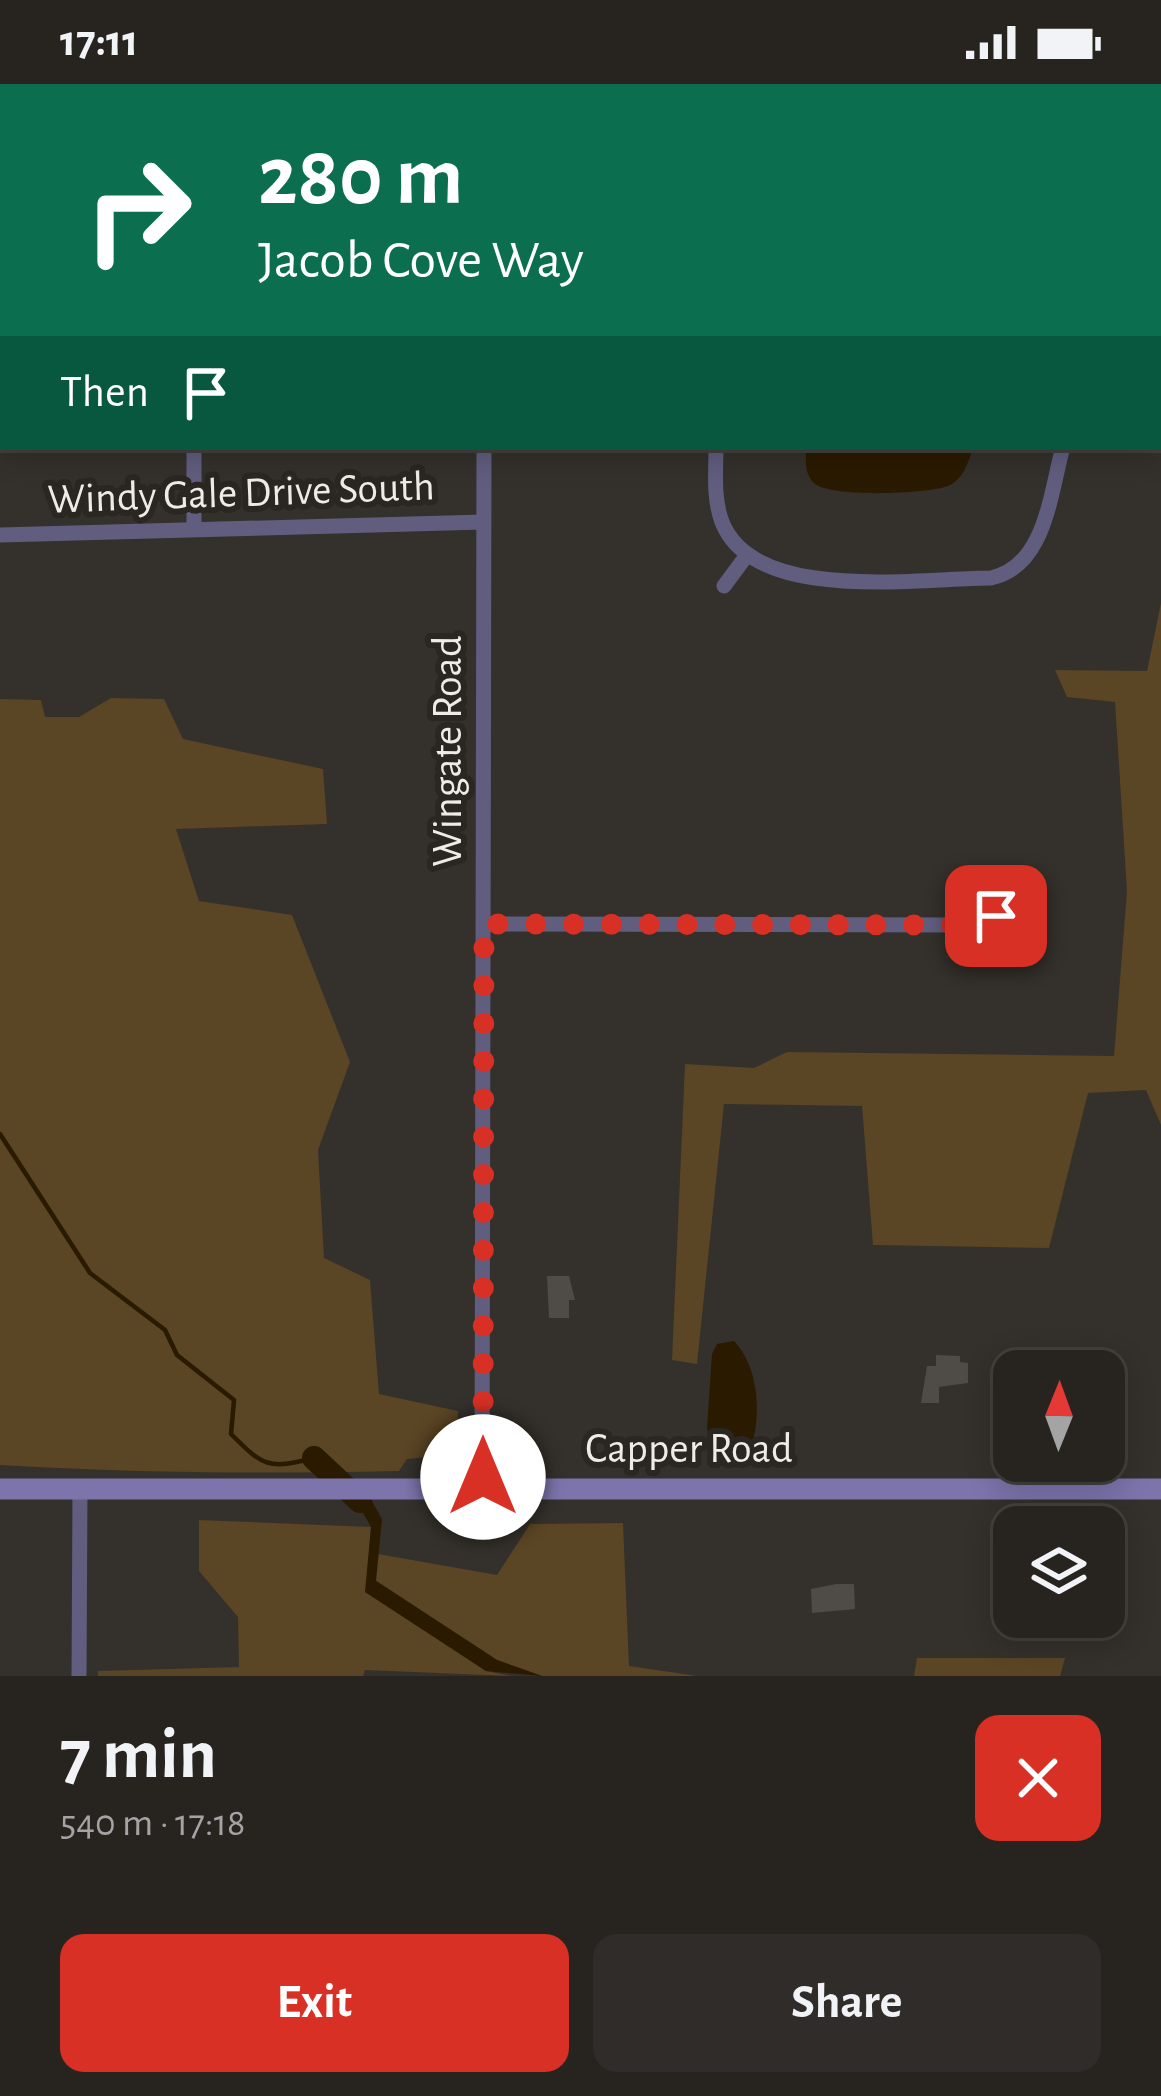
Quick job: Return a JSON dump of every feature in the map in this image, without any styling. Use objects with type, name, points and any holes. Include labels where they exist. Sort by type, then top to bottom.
[{"type":"street","points":[[194,450],[194,530]]},
{"type":"street","name":"Wingate Road","points":[[482,1488],[484,450]]},
{"type":"street","points":[[716,450],[722,522],[747,555],[802,578],[991,578],[1019,568],[1032,552],[1062,450]]},
{"type":"street","name":"Windy Gale Drive South","points":[[0,535],[484,522]]},
{"type":"street","points":[[724,586],[747,555]]},
{"type":"street","points":[[484,924],[956,925],[996,916]]},
{"type":"street","name":"Capper Road","points":[[0,1489],[1161,1489]]},
{"type":"street","points":[[79,1676],[80,1489]]},
{"type":"shaded area","points":[[806,450],[972,450],[953,483],[920,491],[839,491],[814,483],[807,471]]},
{"type":"shaded area","points":[[1161,603],[1161,1125],[1146,1090],[1088,1093],[1049,1248],[873,1245],[862,1106],[724,1104],[697,1364],[672,1360],[685,1064],[754,1068],[787,1052],[1114,1056],[1127,891],[1115,702],[1067,697],[1055,670],[1147,671]]},
{"type":"shaded area","points":[[111,698],[164,699],[183,739],[323,769],[327,824],[176,829],[199,901],[292,915],[350,1062],[318,1150],[324,1258],[370,1280],[379,1394],[458,1411],[457,1454],[407,1459],[399,1471],[199,1472],[0,1465],[0,699],[41,700],[45,717],[79,717]]},
{"type":"shaded area","points":[[734,1341],[749,1364],[756,1391],[752,1445],[713,1444],[707,1429],[712,1354],[717,1344]]},
{"type":"shaded area","points":[[356,1500],[371,1500],[382,1519],[376,1581],[497,1660],[542,1676],[486,1671],[365,1592],[371,1527]]},
{"type":"shaded area","points":[[199,1520],[371,1527],[366,1592],[486,1671],[511,1676],[365,1670],[363,1676],[98,1676],[98,1671],[239,1667],[238,1617],[199,1571]]},
{"type":"shaded area","points":[[623,1523],[629,1666],[697,1676],[542,1676],[497,1660],[375,1580],[378,1554],[497,1575],[530,1524]]},
{"type":"shaded area","points":[[917,1658],[1065,1658],[1060,1676],[914,1676]]},
{"type":"building","points":[[547,1276],[569,1276],[575,1300],[569,1300],[569,1318],[549,1318]]},
{"type":"building","points":[[936,1355],[960,1356],[960,1362],[968,1363],[968,1383],[939,1387],[939,1403],[921,1403],[927,1366],[936,1366]]},
{"type":"building","points":[[854,1584],[855,1609],[812,1613],[811,1589]]},
{"type":"waterway","points":[[0,1134],[90,1273],[165,1330],[177,1355],[234,1400],[231,1434],[267,1462],[286,1464],[314,1458]]},
{"type":"waterway","points":[[314,1458],[360,1501]]},
{"type":"route","points":[[483,1477],[484,924],[956,925],[996,916]]}]
